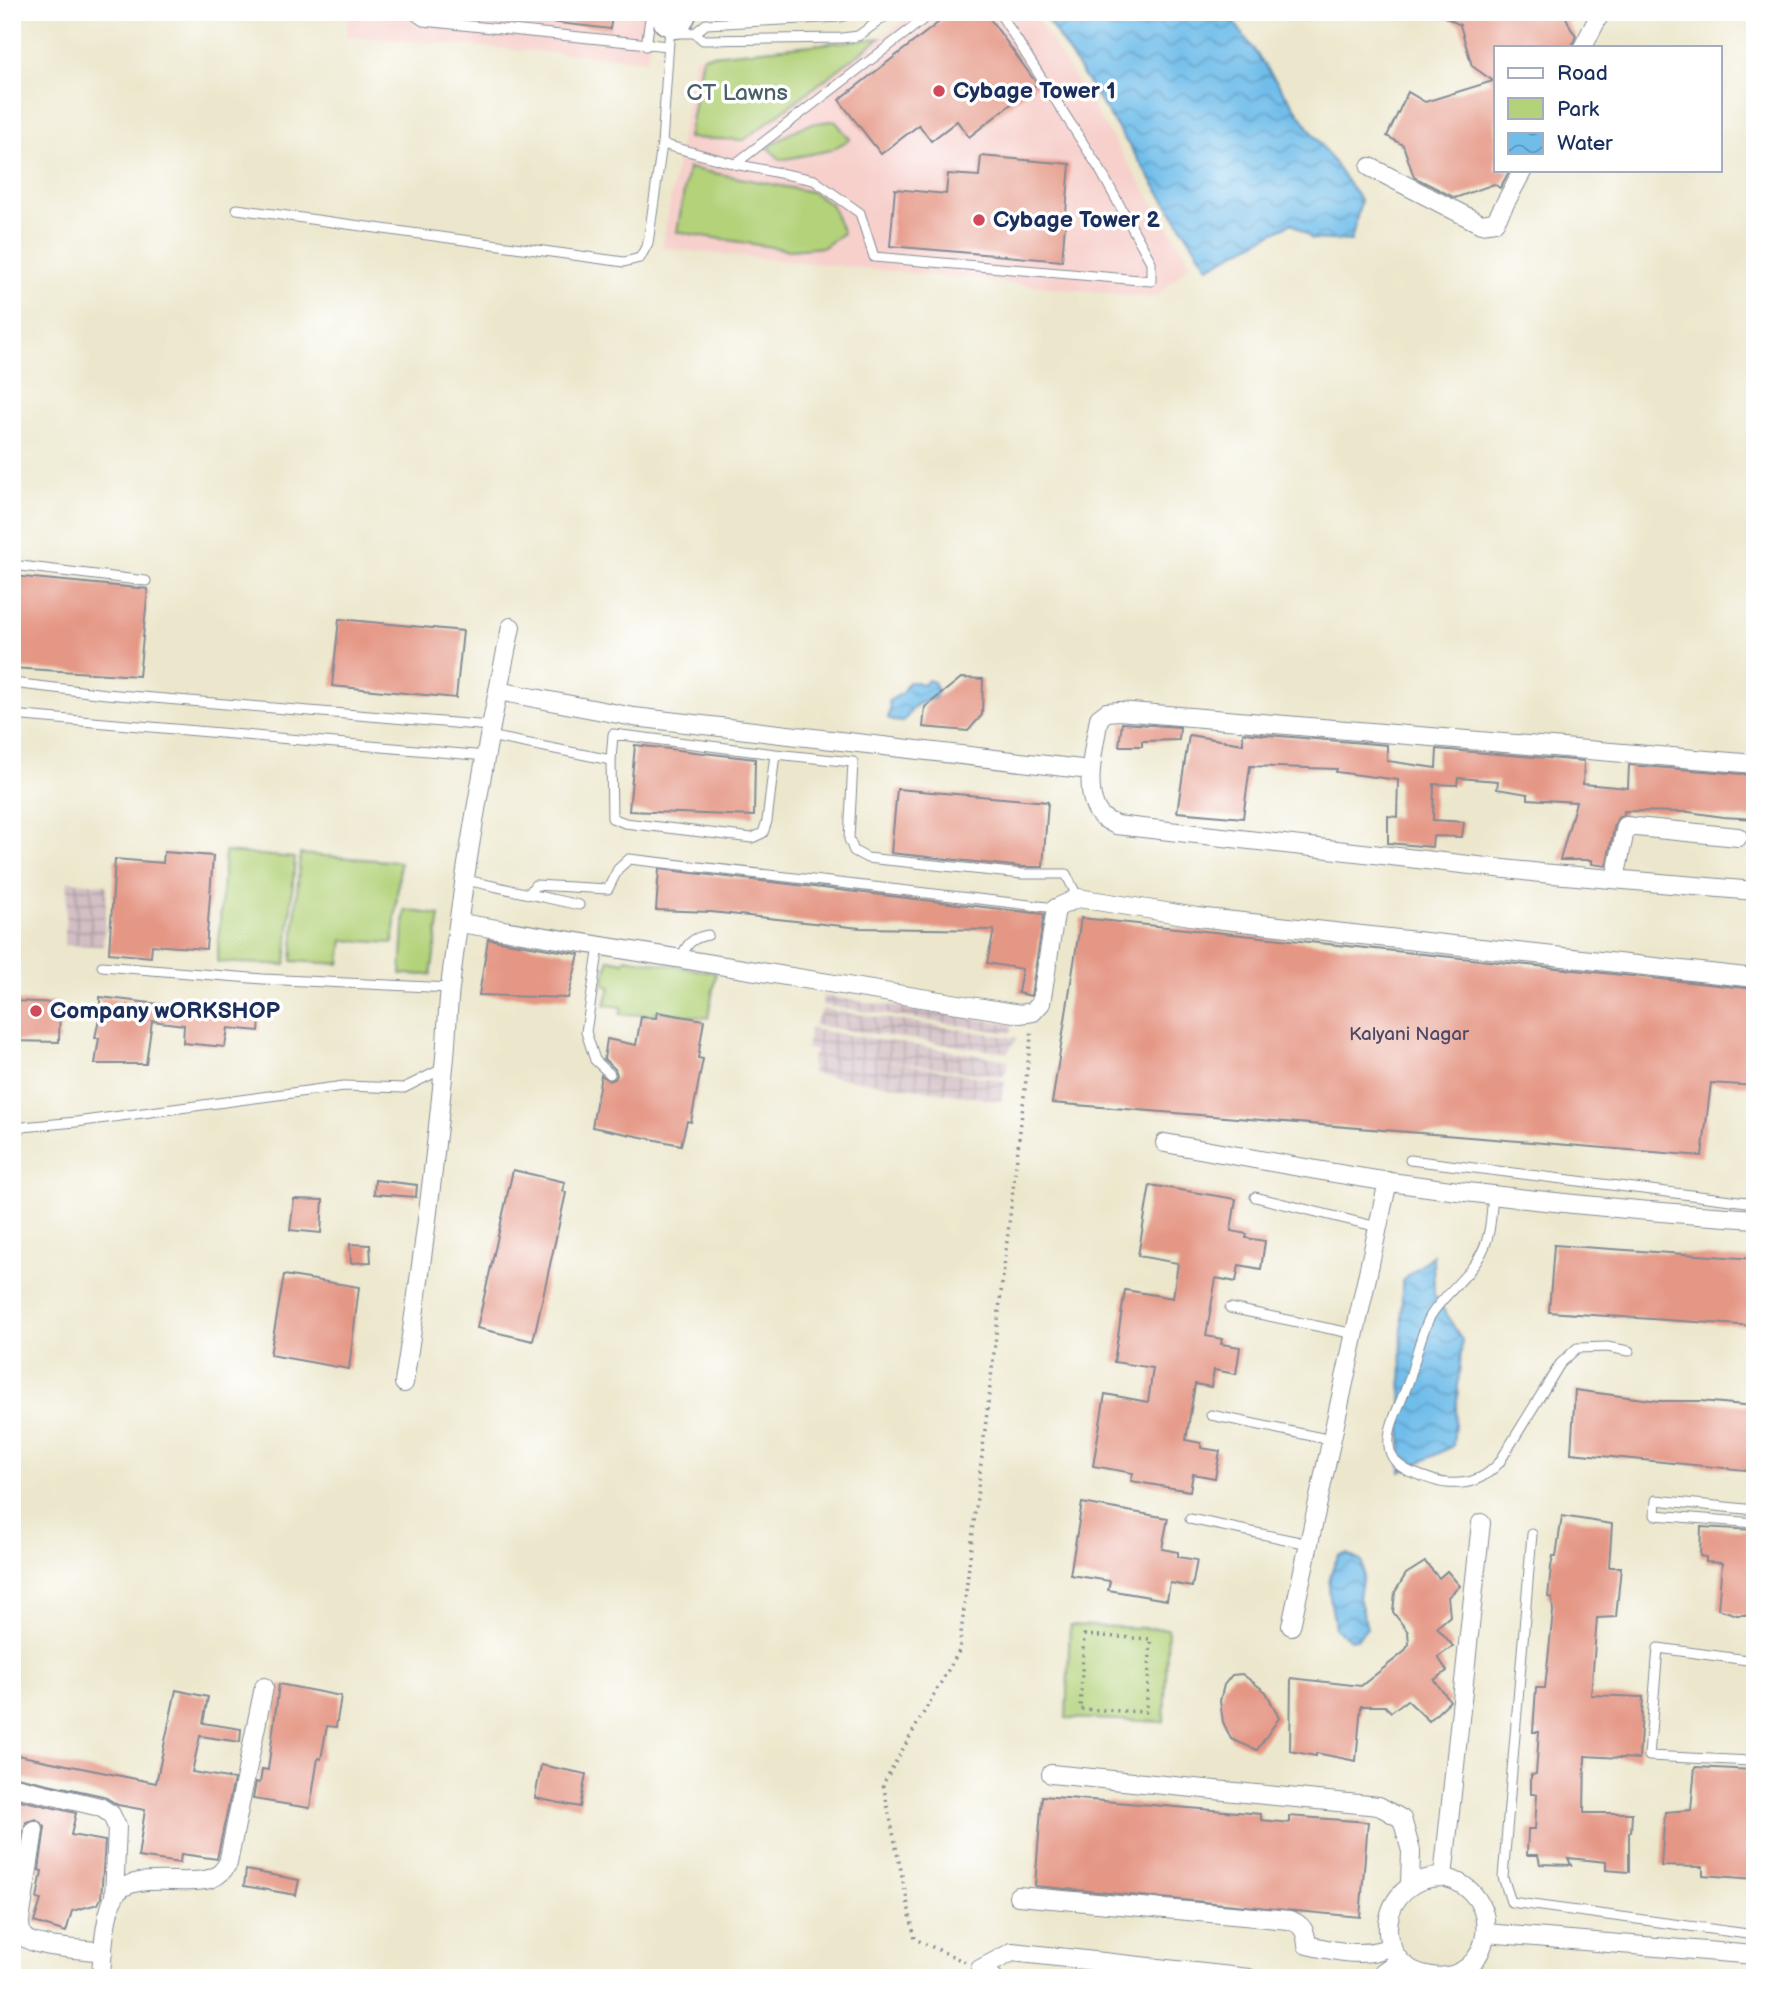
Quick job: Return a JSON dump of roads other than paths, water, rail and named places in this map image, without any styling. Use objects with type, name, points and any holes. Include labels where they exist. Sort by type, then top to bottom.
[{"type":"street","points":[[1584,46],[1601,12]]},
{"type":"street","points":[[1370,167],[1480,224],[1495,222],[1522,172]]},
{"type":"street","points":[[404,1384],[444,1068],[450,988],[490,731],[512,627]]},
{"type":"street","points":[[498,691],[635,717],[1090,770]]},
{"type":"street","points":[[1755,764],[1107,712],[1099,718],[1090,770],[1093,801],[1101,816],[1116,825],[1541,873],[1755,891]]},
{"type":"street","points":[[1615,879],[1626,826],[1738,837]]},
{"type":"street","points":[[460,923],[1020,1014],[1033,1012],[1041,1003],[1056,908],[1078,898],[1197,917],[1755,978]]},
{"type":"street","points":[[1165,1143],[1388,1181],[1493,1195],[1618,1210],[1755,1219]]},
{"type":"street","points":[[1291,1626],[1388,1181]]},
{"type":"street","points":[[1443,1877],[1481,1523]]},
{"type":"street","points":[[114,1898],[120,1888],[129,1884],[210,1879],[222,1872],[228,1863],[264,1687]]},
{"type":"street","points":[[1051,1774],[1379,1806],[1402,1819],[1411,1851],[1410,1885]]},
{"type":"street","points":[[15,1787],[100,1807],[111,1814],[117,1827],[114,1898],[103,1952],[101,1978]]},
{"type":"street","points":[[34,1830],[17,1931],[26,1940],[38,1943],[103,1952]]},
{"type":"street","points":[[1018,1896],[1289,1920],[1301,1925],[1305,1931],[1307,1945],[1360,1954],[1395,1953],[1423,1974],[1448,1975],[1464,1968],[1477,1956],[1486,1933],[1483,1908],[1473,1893],[1460,1882],[1443,1877],[1426,1878],[1410,1885],[1398,1897],[1390,1912],[1388,1929],[1395,1953],[1379,1978]]},
{"type":"street","points":[[1486,1933],[1755,1955]]},
{"type":"street","points":[[990,1975],[1012,1952],[1249,1978]]},
{"type":"lane","points":[[410,12],[423,21],[646,46],[672,25],[840,17],[856,12]]},
{"type":"lane","points":[[672,25],[703,40],[842,38],[858,36],[891,12]]},
{"type":"lane","points":[[734,164],[933,12]]},
{"type":"lane","points":[[662,144],[734,164],[814,180],[860,212],[874,257],[1151,281],[1150,262],[1099,168],[999,12]]},
{"type":"lane","points":[[646,46],[672,25]]},
{"type":"lane","points":[[237,209],[624,262],[640,258],[648,243],[662,144],[672,25]]},
{"type":"lane","points":[[12,565],[146,580]]},
{"type":"lane","points":[[12,683],[490,731],[611,760]]},
{"type":"lane","points":[[12,715],[486,756]]},
{"type":"lane","points":[[775,754],[767,821],[763,833],[752,838],[625,823],[612,818],[613,733],[853,762],[849,839],[854,851],[867,858],[1022,874],[1066,874],[1078,898]]},
{"type":"lane","points":[[529,894],[535,885],[608,889],[618,869],[629,859],[1056,908]]},
{"type":"lane","points":[[466,880],[579,905]]},
{"type":"lane","points":[[680,960],[687,943],[695,937],[708,935]]},
{"type":"lane","points":[[599,946],[586,1032],[595,1060],[610,1074]]},
{"type":"lane","points":[[102,966],[263,979],[450,988]]},
{"type":"lane","points":[[12,1128],[344,1086],[404,1088],[444,1068]]},
{"type":"lane","points":[[1410,1160],[1755,1203]]},
{"type":"lane","points":[[1493,1195],[1488,1236],[1483,1251],[1429,1318],[1391,1423],[1390,1455],[1397,1465],[1444,1483],[1468,1484],[1487,1476],[1499,1463],[1560,1364],[1577,1348],[1607,1347],[1629,1351]]},
{"type":"lane","points":[[1255,1197],[1378,1227]]},
{"type":"lane","points":[[1230,1308],[1355,1334]]},
{"type":"lane","points":[[1211,1415],[1332,1440]]},
{"type":"lane","points":[[1755,1510],[1656,1500],[1655,1515],[1755,1523]]},
{"type":"lane","points":[[1190,1519],[1309,1544]]},
{"type":"lane","points":[[1532,1534],[1503,1877],[1511,1902],[1755,1935]]},
{"type":"lane","points":[[1751,1761],[1648,1756],[1658,1648],[1755,1661]]},
{"type":"water","points":[[1042,12],[1227,12],[1361,201],[1351,241],[1312,239],[1292,223],[1208,267]]},
{"type":"water","points":[[928,680],[934,682],[938,691],[935,698],[915,706],[903,722],[888,718],[889,701],[902,693],[908,682],[924,685]]},
{"type":"water","points":[[1433,1255],[1434,1294],[1462,1340],[1453,1446],[1401,1472],[1402,1281]]},
{"type":"water","points":[[1347,1554],[1362,1562],[1363,1575],[1359,1597],[1367,1628],[1357,1639],[1350,1639],[1335,1629],[1329,1592],[1330,1576],[1339,1555]]},
{"type":"place","name":"Cybage Tower 1","points":[[939,91]]},
{"type":"place","name":"Cybage Tower 2","points":[[979,220]]},
{"type":"place","name":"Company wORKSHOP","points":[[36,1011]]},
{"type":"park label","name":"CT Lawns","points":[[737,93]]}]
